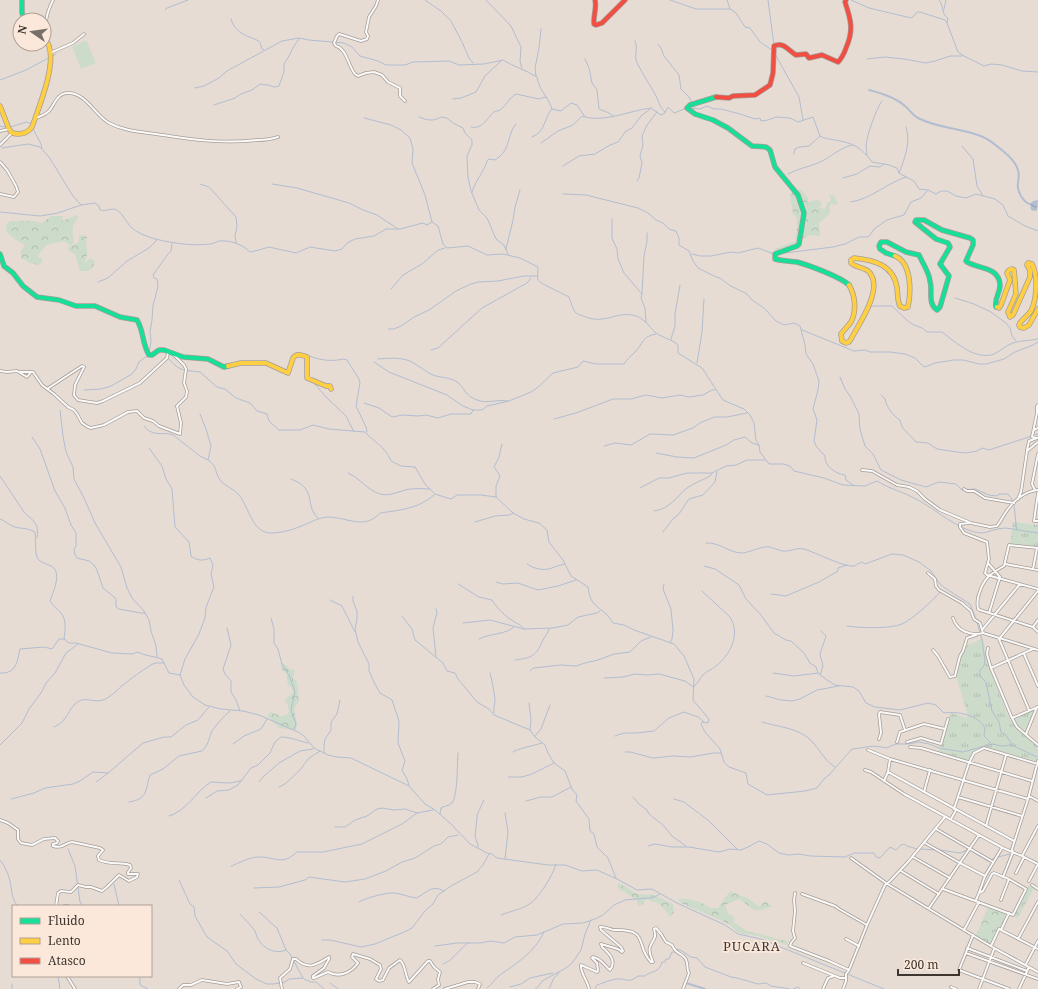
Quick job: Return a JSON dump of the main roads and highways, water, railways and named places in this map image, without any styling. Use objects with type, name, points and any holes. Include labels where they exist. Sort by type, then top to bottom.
[{"type":"water","points":[[1038,200],[1037,210],[1031,210],[1030,204],[1033,201]]},
{"type":"waterway","points":[[165,10],[188,0]]},
{"type":"waterway","points":[[425,0],[441,11],[451,21],[469,58],[473,63]]},
{"type":"waterway","points":[[486,0],[511,26],[521,47],[520,62],[522,68]]},
{"type":"waterway","points":[[670,0],[696,9],[730,9],[736,13],[745,27],[750,28],[760,42],[772,50]]},
{"type":"waterway","points":[[727,0],[730,9]]},
{"type":"waterway","points":[[768,0],[774,45]]},
{"type":"waterway","points":[[851,0],[869,8],[911,18],[917,12],[920,12],[945,20],[958,52],[964,56],[984,66],[991,64],[1002,65],[1022,71],[1038,72]]},
{"type":"waterway","points":[[939,0],[944,14],[948,19],[947,23]]},
{"type":"waterway","points":[[944,9],[946,0]]},
{"type":"waterway","points":[[231,19],[237,30],[258,41],[264,50]]},
{"type":"waterway","points":[[536,76],[535,68],[541,29]]},
{"type":"waterway","points":[[195,88],[204,86],[219,78],[227,71],[282,41],[299,38],[344,43],[352,47],[360,56],[386,65],[405,65],[413,62],[449,61],[459,65],[484,64],[503,60],[537,77],[538,82],[552,109],[561,111],[571,103],[577,105],[585,117],[609,117],[651,108],[661,115],[665,113],[668,107],[674,113],[687,108]]},
{"type":"waterway","points":[[214,105],[235,98],[252,90],[260,84],[274,87],[279,86],[284,72],[284,64],[299,39]]},
{"type":"waterway","points":[[635,41],[636,60],[665,112]]},
{"type":"waterway","points":[[658,44],[664,56],[679,75],[681,89],[689,97],[694,107]]},
{"type":"waterway","points":[[0,80],[26,70],[56,54]]},
{"type":"waterway","points":[[775,54],[799,97],[803,120]]},
{"type":"waterway","points":[[867,59],[885,57],[926,63],[950,56],[962,56]]},
{"type":"waterway","points":[[585,59],[589,68],[592,83],[597,90],[599,109],[613,116]]},
{"type":"waterway","points":[[453,99],[461,98],[476,92],[485,76],[501,61]]},
{"type":"waterway","points":[[869,90],[897,100],[916,117],[926,122],[975,134],[991,141],[1012,159],[1016,165],[1019,174],[1019,192],[1025,201],[1030,204]]},
{"type":"waterway","points":[[471,127],[478,127],[484,123],[494,112],[499,111],[516,94],[539,99],[546,97]]},
{"type":"waterway","points":[[867,155],[866,146],[868,136],[882,101]]},
{"type":"waterway","points":[[690,108],[700,109],[707,106],[755,119],[760,118],[761,121],[776,117],[790,118],[798,122],[813,117],[820,136],[856,146],[872,162],[897,168],[899,173],[914,181],[919,189],[928,190],[936,194],[941,191],[947,191],[956,196],[966,198],[976,194],[995,199],[1003,205],[1008,216],[1025,226],[1038,231]]},
{"type":"waterway","points":[[532,137],[540,132],[549,112],[552,109]]},
{"type":"waterway","points":[[563,166],[579,156],[595,154],[618,142],[626,131],[632,128],[641,116],[650,109]]},
{"type":"waterway","points":[[637,181],[642,163],[640,156],[643,145],[642,136],[647,125],[657,112]]},
{"type":"waterway","points":[[541,143],[558,131],[573,125],[582,116],[584,117]]},
{"type":"waterway","points":[[419,117],[430,120],[435,120],[441,117],[447,118],[463,128],[465,133],[472,140],[472,145],[467,156],[468,177],[471,191],[479,210],[487,218],[496,239],[504,245],[508,254]]},
{"type":"waterway","points":[[364,118],[391,125],[401,130],[410,138],[413,149],[412,163],[425,195],[432,222]]},
{"type":"waterway","points":[[10,127],[27,122],[31,124]]},
{"type":"waterway","points":[[472,192],[487,161],[489,159],[495,160],[504,151],[516,124]]},
{"type":"waterway","points":[[0,126],[6,127]]},
{"type":"waterway","points":[[899,173],[908,144],[906,127]]},
{"type":"waterway","points":[[33,129],[42,148]]},
{"type":"waterway","points":[[794,154],[795,149],[809,146],[820,136]]},
{"type":"waterway","points":[[2,148],[28,144],[40,147],[49,157],[73,196],[81,205]]},
{"type":"waterway","points":[[788,174],[818,163],[843,148],[852,145]]},
{"type":"waterway","points":[[962,146],[973,159],[977,186],[983,196]]},
{"type":"waterway","points":[[843,178],[857,174],[870,166],[880,167],[884,164]]},
{"type":"waterway","points":[[851,202],[865,198],[906,177]]},
{"type":"waterway","points":[[200,184],[209,187],[236,217],[236,243]]},
{"type":"waterway","points":[[272,184],[297,188],[349,203],[377,215],[398,229]]},
{"type":"waterway","points":[[506,249],[520,190]]},
{"type":"waterway","points":[[777,254],[833,247],[845,244],[859,237],[867,237],[874,229],[887,220],[904,215],[911,202],[921,198],[927,191]]},
{"type":"waterway","points":[[563,194],[586,195],[638,208],[648,213],[669,229],[676,231],[679,238],[679,245],[689,251],[698,268],[720,278],[729,285],[747,294],[752,300],[764,308],[776,321],[784,325],[794,323],[800,326],[806,354],[813,364],[819,381],[813,409],[817,420],[814,441],[816,446],[825,456],[826,463],[831,469],[845,475],[846,480],[853,485]]},
{"type":"waterway","points":[[0,212],[40,216],[58,213],[81,205],[95,203],[99,206],[100,210],[117,210],[131,227],[148,237],[189,245],[212,244],[219,241],[227,241],[236,243],[250,252],[269,247],[296,253],[310,247],[335,251],[342,249],[347,243],[355,239],[374,236],[386,229],[400,229],[423,223],[427,225],[432,222],[438,226],[443,244],[447,248],[468,246],[487,255],[503,254],[520,258],[538,267],[538,280],[569,297],[575,312],[578,314],[597,319],[620,315],[636,316],[643,320],[656,333],[676,343],[678,345],[678,353],[702,368],[723,400],[744,409],[750,415],[754,423],[756,440],[759,445],[760,452],[769,464],[783,464],[790,466],[794,471],[824,478],[843,485],[865,486],[877,481],[924,503],[956,524],[972,531],[984,533],[1005,528],[1038,533]]},
{"type":"waterway","points":[[612,219],[612,238],[617,249],[618,259],[624,273],[642,294],[641,298],[645,308],[646,322]]},
{"type":"waterway","points":[[642,294],[647,233]]},
{"type":"waterway","points":[[98,282],[108,278],[127,261],[149,248],[157,240]]},
{"type":"waterway","points":[[149,352],[153,306],[158,286],[157,279],[154,278],[153,275],[171,251],[172,244]]},
{"type":"waterway","points":[[391,289],[403,275],[422,264],[438,250],[445,248]]},
{"type":"waterway","points":[[692,254],[711,256],[731,252],[738,253],[758,248],[774,254]]},
{"type":"waterway","points":[[388,329],[394,329],[401,326],[414,317],[429,310],[456,291],[471,284],[524,276],[537,276]]},
{"type":"waterway","points":[[431,350],[438,348],[482,308],[527,283],[531,278]]},
{"type":"waterway","points":[[671,339],[675,326],[675,314],[680,285]]},
{"type":"waterway","points":[[955,298],[974,304],[991,312],[1006,323],[1016,341]]},
{"type":"waterway","points":[[697,363],[702,332],[704,299]]},
{"type":"waterway","points":[[871,306],[892,306],[914,325],[927,332],[942,332],[966,349],[980,355],[994,354],[1016,342],[1038,339]]},
{"type":"waterway","points":[[802,330],[854,351],[865,350],[870,352],[905,354],[915,358],[925,367],[935,363],[954,360],[986,364],[1004,359],[1015,352],[1038,342]]},
{"type":"waterway","points":[[364,403],[379,408],[392,417],[403,415],[426,415],[438,418],[451,414],[471,414],[473,410],[482,410],[487,406],[509,401],[531,392],[553,373],[578,367],[583,361],[596,364],[624,364],[638,349],[645,338],[656,334]]},
{"type":"waterway","points":[[84,390],[101,389],[111,386],[132,374],[139,362],[148,355]]},
{"type":"waterway","points":[[307,355],[325,360],[347,360],[359,379],[360,383],[356,406],[367,432]]},
{"type":"waterway","points":[[378,359],[391,358],[408,360],[433,375],[454,380],[467,394],[477,400],[485,402],[508,401]]},
{"type":"waterway","points":[[169,359],[179,368],[200,372],[217,387],[225,389],[236,398],[250,403],[257,411],[267,414],[269,421],[279,430],[300,430],[313,425],[329,429],[365,432],[383,448],[391,461],[401,466],[415,467],[425,484],[435,494],[451,499],[457,495],[481,495],[496,497],[513,513],[524,519],[539,523],[547,530],[549,542],[563,560],[571,576],[588,587],[593,603],[607,615],[613,623],[624,625],[674,644],[684,656],[694,679],[693,700],[709,719],[708,723],[702,722],[701,724],[705,732],[720,749],[724,762],[729,767],[746,773],[748,784],[767,795],[805,791],[817,788],[852,749],[873,746],[886,748],[896,744],[919,742],[939,748],[963,752],[992,744],[1002,746],[1012,745],[1037,757]]},
{"type":"waterway","points":[[374,362],[389,372],[447,395],[463,406],[473,410]]},
{"type":"waterway","points":[[305,363],[306,372]]},
{"type":"waterway","points":[[840,377],[859,414],[860,429],[865,446],[873,454],[881,470],[901,480],[926,487],[939,482],[956,484],[962,490],[975,489],[989,495],[996,496],[1000,494],[1008,494],[1013,502],[1017,530]]},
{"type":"waterway","points":[[312,381],[346,416],[354,432]]},
{"type":"waterway","points":[[554,419],[576,413],[613,399],[631,399],[646,395],[662,398],[680,395],[689,397],[703,395],[715,390]]},
{"type":"waterway","points":[[881,395],[885,399],[890,411],[900,420],[902,427],[916,442],[928,443],[937,449],[966,453],[977,451],[982,448],[989,450],[1038,434]]},
{"type":"waterway","points":[[60,410],[66,452],[73,467],[74,479],[95,523],[121,567],[127,588],[132,598],[144,611],[149,620],[156,646],[157,657]]},
{"type":"waterway","points":[[604,446],[615,443],[631,445],[650,434],[673,435],[693,428],[714,417],[727,417],[747,413]]},
{"type":"waterway","points":[[200,414],[211,446],[208,460],[215,467],[220,480],[239,495],[255,524],[259,529],[265,532],[275,533],[298,528],[317,519],[326,517],[356,522],[368,521],[380,513],[402,510],[415,506],[428,500],[434,495]]},
{"type":"waterway","points":[[144,426],[154,433],[173,435],[200,456],[208,460]]},
{"type":"waterway","points":[[32,437],[40,449],[55,491],[65,508],[71,525],[76,533],[76,546],[74,549],[75,555],[77,558],[89,561],[94,565],[103,588],[116,599],[116,607],[119,609],[145,613]]},
{"type":"waterway","points":[[656,453],[677,457],[694,458],[726,445],[734,440],[745,437],[752,443],[759,445]]},
{"type":"waterway","points":[[496,497],[496,486],[500,476],[494,467],[499,457],[502,444]]},
{"type":"waterway","points":[[149,448],[162,466],[166,479],[172,489],[175,527],[189,542],[191,556],[200,560],[210,558],[213,565],[211,574],[214,587],[206,607],[205,618],[199,634],[185,659],[180,675]]},
{"type":"waterway","points":[[640,488],[659,478],[669,478],[687,473],[712,473],[726,466],[736,465],[747,460],[765,460]]},
{"type":"waterway","points":[[663,532],[679,514],[689,499],[703,495],[715,482],[717,472]]},
{"type":"waterway","points":[[348,473],[371,490],[384,495],[413,489],[430,489]]},
{"type":"waterway","points":[[654,511],[660,510],[669,505],[687,488],[710,476],[712,473]]},
{"type":"waterway","points":[[0,476],[24,512],[36,525],[38,530],[37,538]]},
{"type":"waterway","points":[[291,479],[305,488],[309,495],[312,510],[318,518]]},
{"type":"waterway","points":[[475,522],[495,516],[510,515],[513,513]]},
{"type":"waterway","points":[[0,519],[14,527],[28,529],[35,532],[36,552],[38,559],[56,571],[56,582],[50,601],[63,616],[65,625],[64,639],[69,643],[76,643],[112,653],[133,654],[137,652],[162,659],[169,673],[180,675],[184,685],[193,697],[205,705],[259,715],[298,732],[304,736],[314,748],[328,755],[351,758],[409,786],[425,804],[435,810],[451,824],[470,844],[492,854],[497,858],[548,865],[565,865],[582,871],[597,870],[637,890],[652,889],[677,903],[725,925],[738,934],[761,939],[884,989]]},
{"type":"waterway","points":[[706,543],[715,544],[741,553],[765,547],[786,551],[801,549],[850,566],[854,566],[862,562],[865,564],[892,554],[903,555],[919,562],[931,571],[940,584],[970,604],[976,619]]},
{"type":"waterway","points":[[527,564],[542,569],[549,569],[565,564]]},
{"type":"waterway","points":[[771,594],[786,596],[819,582],[838,571],[838,568],[847,565]]},
{"type":"waterway","points":[[704,566],[715,569],[739,585],[746,599],[761,615],[774,633],[786,640],[791,641],[804,653],[810,663],[816,667],[818,673],[835,685],[853,687],[859,691],[866,703],[875,707],[900,710],[928,703],[936,705],[944,713],[961,713],[973,717],[985,728],[984,736],[991,743]]},
{"type":"waterway","points":[[496,582],[503,584],[518,583],[538,590],[558,586],[576,580]]},
{"type":"waterway","points":[[458,584],[479,597],[492,600],[504,614],[524,629]]},
{"type":"waterway","points":[[664,584],[663,589],[671,609],[673,630],[670,643]]},
{"type":"waterway","points":[[604,678],[623,677],[635,674],[659,674],[685,681],[693,687],[695,686],[704,674],[726,656],[734,638],[733,624],[730,617],[702,591]]},
{"type":"waterway","points":[[847,626],[867,628],[897,626],[922,610],[940,592]]},
{"type":"waterway","points":[[353,596],[353,601],[357,611],[355,629],[358,642],[369,664],[369,671],[375,684],[380,693],[392,700],[399,721],[398,743],[405,761],[402,770],[409,785]]},
{"type":"waterway","points":[[330,600],[342,606],[355,632]]},
{"type":"waterway","points":[[436,609],[437,613],[433,628],[436,657]]},
{"type":"waterway","points":[[463,623],[490,620],[524,629],[553,628],[568,625],[578,617],[600,611]]},
{"type":"waterway","points":[[402,616],[412,629],[415,640],[443,663],[447,671],[455,673],[458,679],[477,702],[489,709],[494,715],[530,730],[535,737],[545,745],[554,763],[565,771],[572,789],[577,795],[576,801],[589,819],[590,831],[594,834],[597,847],[608,858],[616,878]]},
{"type":"waterway","points":[[271,618],[274,629],[274,643],[278,649],[282,664],[289,675],[295,692],[291,710],[296,724],[294,729]]},
{"type":"waterway","points":[[977,622],[982,640],[985,661],[984,666],[980,670],[980,676],[986,682],[992,711],[999,722],[1001,732],[1006,735],[1012,745]]},
{"type":"waterway","points":[[479,639],[510,630],[514,627]]},
{"type":"waterway","points":[[227,628],[231,645],[223,669],[231,681],[231,692],[240,711]]},
{"type":"waterway","points":[[515,660],[526,658],[536,653],[549,629]]},
{"type":"waterway","points":[[820,675],[823,666],[820,654],[826,636],[821,631]]},
{"type":"waterway","points":[[530,671],[533,668],[561,665],[576,666],[614,654],[630,652],[641,641],[651,637]]},
{"type":"waterway","points":[[0,673],[6,673],[13,669],[17,662],[20,649],[44,647],[52,649],[59,639],[64,639]]},
{"type":"waterway","points":[[0,745],[22,723],[29,709],[41,693],[46,683],[55,673],[66,653],[78,644]]},
{"type":"waterway","points":[[54,727],[63,721],[72,707],[79,701],[100,701],[106,699],[133,677],[151,665],[155,663],[164,663]]},
{"type":"waterway","points":[[490,673],[495,700],[494,713]]},
{"type":"waterway","points":[[773,673],[794,676],[818,673]]},
{"type":"waterway","points":[[766,696],[792,701],[800,699],[817,690],[839,686]]},
{"type":"waterway","points":[[324,753],[325,739],[331,730],[331,722],[337,714],[340,700]]},
{"type":"waterway","points":[[529,703],[531,720],[530,730]]},
{"type":"waterway","points":[[535,736],[541,729],[550,705]]},
{"type":"waterway","points":[[96,782],[143,743],[164,737],[171,737],[186,725],[198,720],[209,707]]},
{"type":"waterway","points":[[129,802],[135,801],[143,796],[150,775],[163,769],[179,756],[202,751],[207,745],[214,728],[230,711]]},
{"type":"waterway","points":[[615,736],[624,733],[654,731],[669,718],[684,712],[698,717],[704,722]]},
{"type":"waterway","points":[[233,744],[244,736],[261,729],[267,719]]},
{"type":"waterway","points":[[762,722],[791,729],[807,737],[835,767]]},
{"type":"waterway","points":[[206,798],[217,791],[229,790],[238,785],[251,768],[258,765],[270,753],[275,742],[281,737],[308,743]]},
{"type":"waterway","points":[[513,752],[542,743]]},
{"type":"waterway","points":[[259,782],[279,763],[300,751],[313,749]]},
{"type":"waterway","points":[[279,787],[285,784],[301,769],[308,759],[320,751]]},
{"type":"waterway","points":[[625,752],[653,758],[673,756],[690,757],[721,753]]},
{"type":"waterway","points":[[440,814],[441,808],[451,804],[454,799],[458,753]]},
{"type":"waterway","points":[[508,777],[522,777],[532,774],[554,763]]},
{"type":"waterway","points":[[11,799],[34,793],[45,788],[73,784],[93,772],[108,773]]},
{"type":"waterway","points":[[169,816],[181,810],[211,782],[229,783],[241,781]]},
{"type":"waterway","points":[[526,801],[541,797],[552,797],[571,787]]},
{"type":"waterway","points":[[633,797],[647,810],[649,814],[664,826],[672,836],[686,846]]},
{"type":"waterway","points":[[674,799],[684,802],[709,821],[737,849]]},
{"type":"waterway","points":[[478,848],[475,836],[477,815],[484,800]]},
{"type":"waterway","points":[[335,827],[345,827],[355,820],[367,816],[377,809],[382,808],[394,810],[405,809],[417,813]]},
{"type":"waterway","points":[[231,866],[255,857],[283,860],[297,852],[323,852],[362,844],[402,824],[417,813],[433,810]]},
{"type":"waterway","points":[[505,813],[508,832],[505,859]]},
{"type":"waterway","points":[[254,888],[279,887],[305,880],[309,877],[345,882],[365,879],[386,871],[402,862],[415,858],[434,846],[441,844],[448,837],[458,835]]},
{"type":"waterway","points":[[648,846],[655,844],[672,847],[689,847],[719,852],[730,849],[741,850],[759,841],[767,844],[779,853],[788,855],[799,854],[810,856],[845,857],[854,853],[874,853],[876,857],[880,858],[890,847],[896,850],[904,844],[917,849]]},
{"type":"waterway","points":[[68,849],[75,866],[80,902],[82,905]]},
{"type":"waterway","points":[[920,849],[937,850]]},
{"type":"waterway","points":[[940,850],[960,853],[969,849]]},
{"type":"waterway","points":[[973,852],[988,861],[995,858]]},
{"type":"waterway","points":[[322,940],[330,940],[361,947],[375,944],[412,928],[425,911],[433,904],[438,895],[477,872],[489,854]]},
{"type":"waterway","points":[[998,857],[1010,854]]},
{"type":"waterway","points":[[0,860],[7,872],[13,897],[17,905]]},
{"type":"waterway","points":[[501,915],[524,907],[535,900],[546,885],[556,864]]},
{"type":"waterway","points":[[179,880],[190,904],[194,907],[195,916],[207,937],[227,951],[236,964],[256,979],[267,984],[285,982],[289,979],[303,978]]},
{"type":"waterway","points":[[114,884],[119,905]]},
{"type":"waterway","points":[[359,902],[387,893],[395,893],[416,898],[432,889],[436,888],[444,891]]},
{"type":"waterway","points":[[435,946],[491,941],[504,943],[515,937],[537,935],[563,924],[583,923],[595,919],[603,915],[614,905],[625,900],[652,898],[660,894]]},
{"type":"waterway","points":[[259,912],[277,928],[286,950],[290,954],[303,978]]},
{"type":"waterway","points":[[240,914],[255,931],[259,941],[265,947],[269,950],[278,952],[286,950]]},
{"type":"waterway","points":[[535,989],[542,981],[566,968],[572,963],[581,950],[585,934],[591,920]]},
{"type":"waterway","points":[[487,988],[500,975],[531,951],[544,932]]},
{"type":"waterway","points":[[443,964],[450,960],[468,943]]},
{"type":"waterway","points":[[595,989],[597,985],[614,979],[632,980],[638,976],[645,976],[657,970],[661,966],[662,962],[669,959],[672,952],[676,952],[677,949],[691,957],[697,958],[705,967],[731,977],[758,984],[766,983],[771,986],[790,989]]},
{"type":"waterway","points":[[510,987],[521,984],[530,978],[553,973]]},
{"type":"waterway","points":[[549,989],[554,978],[559,973]]},
{"type":"waterway","points":[[58,977],[60,989]]},
{"type":"waterway","points":[[139,977],[140,985],[148,989]]},
{"type":"waterway","points":[[304,979],[311,982],[316,982],[324,989]]},
{"type":"waterway","points":[[330,983],[338,989]]},
{"type":"waterway","points":[[686,983],[705,989]]},
{"type":"waterway","points":[[12,984],[12,989]]},
{"type":"waterway","points":[[793,989],[798,987],[800,989]]},
{"type":"district","name":"PUCARA","points":[[752,946]]}]
